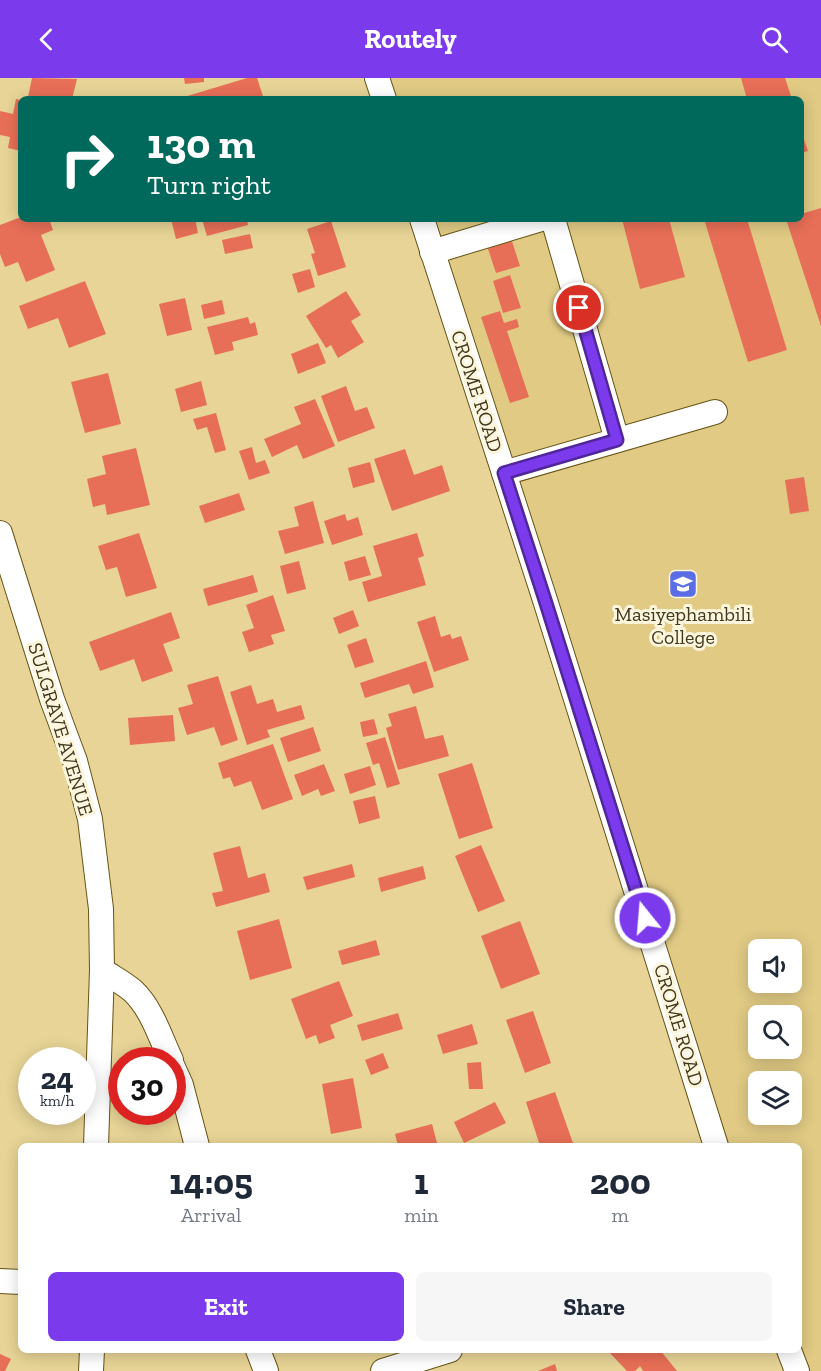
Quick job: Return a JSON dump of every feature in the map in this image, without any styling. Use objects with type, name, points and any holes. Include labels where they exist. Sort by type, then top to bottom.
[{"type":"street","points":[[377,78],[383,96]]},
{"type":"street","name":"CROME ROAD","points":[[423,222],[545,600],[715,1143]]},
{"type":"street","points":[[432,252],[531,222]]},
{"type":"street","points":[[555,222],[617,440]]},
{"type":"street","points":[[504,473],[715,412]]},
{"type":"street","name":"SULGRAVE AVENUE","points":[[0,533],[52,699],[75,761],[90,819],[101,909],[102,970],[96,1143]]},
{"type":"street","points":[[102,970],[132,990],[142,1002],[152,1017],[165,1047]]},
{"type":"street","points":[[186,1104],[196,1143]]},
{"type":"street","points":[[0,1281],[18,1281]]},
{"type":"street","points":[[91,1371],[92,1353]]},
{"type":"street","points":[[259,1353],[266,1371]]},
{"type":"street","points":[[383,1371],[440,1353]]},
{"type":"street","points":[[790,1353],[797,1371]]},
{"type":"shaded area","name":"Masiyephambili College","points":[[384,78],[821,78],[821,1371],[805,1371],[801,1353],[802,1143],[722,1143],[430,222],[804,222],[804,96],[390,96]]},
{"type":"building","points":[[32,78],[77,79],[73,96],[28,96]]},
{"type":"building","points":[[184,78],[204,78],[204,82],[185,84]]},
{"type":"building","points":[[247,78],[257,78],[263,96],[187,96]]},
{"type":"building","points":[[741,78],[785,78],[791,96],[746,96]]},
{"type":"building","points":[[16,99],[18,99],[18,150],[8,148],[10,137],[0,135],[0,111],[13,114]]},
{"type":"building","points":[[804,140],[808,151],[804,152]]},
{"type":"building","points":[[821,208],[821,326],[787,222],[804,222],[804,213]]},
{"type":"building","points":[[18,218],[18,222],[50,222],[53,230],[41,235],[55,270],[26,282],[18,262],[5,267],[0,254],[0,225]]},
{"type":"building","points":[[172,222],[196,222],[198,233],[176,239]]},
{"type":"building","points":[[203,222],[248,222],[248,225],[207,236]]},
{"type":"building","points":[[331,222],[346,267],[318,276],[311,254],[315,253],[307,229]]},
{"type":"building","points":[[623,222],[670,222],[685,277],[640,289]]},
{"type":"building","points":[[705,222],[748,222],[787,350],[748,362]]},
{"type":"building","points":[[250,234],[253,248],[225,254],[222,240]]},
{"type":"building","points":[[510,235],[520,266],[496,273],[486,243]]},
{"type":"building","points":[[310,269],[315,287],[298,293],[292,274]]},
{"type":"building","points":[[510,275],[521,308],[503,313],[493,281]]},
{"type":"building","points":[[85,281],[106,334],[69,348],[58,318],[28,329],[19,306]]},
{"type":"building","points":[[346,291],[361,315],[351,321],[364,342],[338,358],[331,345],[326,348],[306,316]]},
{"type":"building","points":[[185,298],[192,330],[167,336],[159,304]]},
{"type":"building","points":[[222,300],[225,314],[204,319],[201,305]]},
{"type":"building","points":[[500,311],[504,323],[517,319],[519,327],[507,331],[529,397],[510,403],[481,317]]},
{"type":"building","points":[[248,317],[250,324],[255,322],[258,335],[232,342],[234,350],[215,355],[207,327]]},
{"type":"building","points":[[318,343],[326,363],[298,374],[291,354]]},
{"type":"building","points":[[108,373],[121,424],[85,433],[71,382]]},
{"type":"building","points":[[201,381],[207,405],[181,412],[175,389]]},
{"type":"building","points":[[346,386],[355,411],[367,407],[375,428],[338,442],[321,396]]},
{"type":"building","points":[[315,399],[335,446],[303,459],[297,445],[272,457],[264,439],[301,424],[294,407]]},
{"type":"building","points":[[216,413],[226,450],[215,453],[207,427],[197,430],[193,419]]},
{"type":"building","points":[[252,447],[256,463],[265,460],[270,473],[249,480],[239,451]]},
{"type":"building","points":[[136,448],[150,505],[107,515],[105,504],[93,507],[87,479],[106,474],[102,456]]},
{"type":"building","points":[[405,449],[414,475],[442,465],[450,491],[392,511],[374,459]]},
{"type":"building","points":[[370,462],[375,482],[353,488],[348,468]]},
{"type":"building","points":[[804,477],[809,511],[790,514],[785,480]]},
{"type":"building","points":[[239,493],[245,510],[205,523],[199,506]]},
{"type":"building","points":[[313,501],[324,543],[285,554],[278,531],[299,526],[294,507]]},
{"type":"building","points":[[345,514],[347,521],[358,517],[363,535],[332,545],[324,521]]},
{"type":"building","points":[[139,533],[157,588],[126,597],[117,567],[106,570],[98,546]]},
{"type":"building","points":[[417,533],[424,556],[418,558],[426,585],[368,602],[362,582],[382,576],[373,546]]},
{"type":"building","points":[[365,556],[371,575],[349,581],[344,562]]},
{"type":"building","points":[[299,561],[306,589],[287,594],[280,566]]},
{"type":"building","points":[[253,575],[258,592],[208,606],[203,589]]},
{"type":"building","points":[[273,595],[285,631],[271,635],[274,644],[249,652],[242,632],[254,628],[246,605]]},
{"type":"building","points":[[353,610],[359,626],[339,634],[333,618]]},
{"type":"building","points":[[171,612],[180,638],[163,644],[173,671],[142,682],[134,659],[100,671],[89,642]]},
{"type":"building","points":[[435,616],[441,637],[450,634],[452,639],[461,636],[469,660],[434,672],[417,622]]},
{"type":"building","points":[[366,638],[374,662],[355,668],[347,645]]},
{"type":"building","points":[[426,661],[434,687],[413,694],[409,684],[365,698],[360,683]]},
{"type":"building","points":[[218,676],[238,740],[221,746],[214,727],[187,735],[178,708],[193,704],[187,685]]},
{"type":"building","points":[[251,685],[257,704],[273,699],[277,712],[301,705],[305,719],[267,730],[270,737],[247,745],[230,692]]},
{"type":"building","points":[[416,706],[425,739],[443,735],[449,756],[398,770],[386,728],[392,726],[388,714]]},
{"type":"building","points":[[173,715],[175,741],[130,745],[128,718]]},
{"type":"building","points":[[374,719],[378,734],[363,737],[360,722]]},
{"type":"building","points":[[313,727],[321,751],[288,762],[280,738]]},
{"type":"building","points":[[385,737],[400,784],[387,788],[379,763],[373,765],[366,743]]},
{"type":"building","points":[[273,744],[293,799],[262,810],[251,781],[234,787],[230,777],[223,779],[218,763]]},
{"type":"building","points":[[472,763],[493,828],[459,839],[438,774]]},
{"type":"building","points":[[324,764],[335,791],[321,796],[318,789],[302,796],[294,775]]},
{"type":"building","points":[[370,766],[376,785],[350,794],[344,774]]},
{"type":"building","points":[[375,796],[380,818],[359,824],[353,801]]},
{"type":"building","points":[[481,845],[505,901],[478,912],[455,856]]},
{"type":"building","points":[[240,846],[248,878],[265,873],[270,892],[216,907],[212,893],[223,891],[213,853]]},
{"type":"building","points":[[352,864],[355,877],[307,890],[303,877]]},
{"type":"building","points":[[423,866],[426,879],[381,892],[378,878]]},
{"type":"building","points":[[279,919],[292,968],[250,980],[237,931]]},
{"type":"building","points":[[520,921],[540,974],[501,989],[481,936]]},
{"type":"building","points":[[376,940],[380,955],[342,965],[338,951]]},
{"type":"building","points":[[339,981],[353,1016],[330,1025],[335,1038],[319,1044],[316,1035],[306,1039],[291,999]]},
{"type":"building","points":[[533,1011],[551,1063],[525,1073],[506,1020]]},
{"type":"building","points":[[398,1013],[403,1029],[362,1041],[357,1025]]},
{"type":"building","points":[[472,1024],[478,1044],[443,1054],[437,1035]]},
{"type":"building","points":[[383,1053],[389,1068],[371,1075],[365,1060]]},
{"type":"building","points":[[481,1062],[483,1089],[469,1089],[467,1063]]},
{"type":"building","points":[[353,1078],[362,1128],[331,1134],[322,1084]]},
{"type":"building","points":[[555,1092],[573,1143],[539,1143],[526,1102]]},
{"type":"building","points":[[495,1102],[506,1123],[464,1143],[454,1122]]},
{"type":"building","points":[[432,1124],[437,1143],[397,1143],[395,1134]]},
{"type":"building","points":[[610,1353],[662,1353],[677,1371],[643,1371],[640,1366],[635,1371],[627,1371]]},
{"type":"building","points":[[0,1354],[11,1359],[5,1371],[0,1371]]},
{"type":"building","points":[[555,1364],[557,1371],[538,1371]]},
{"type":"place","name":"Masiyephambili College","points":[[683,584]]},
{"type":"route","points":[[579,308],[617,440],[504,473],[645,918]]}]
